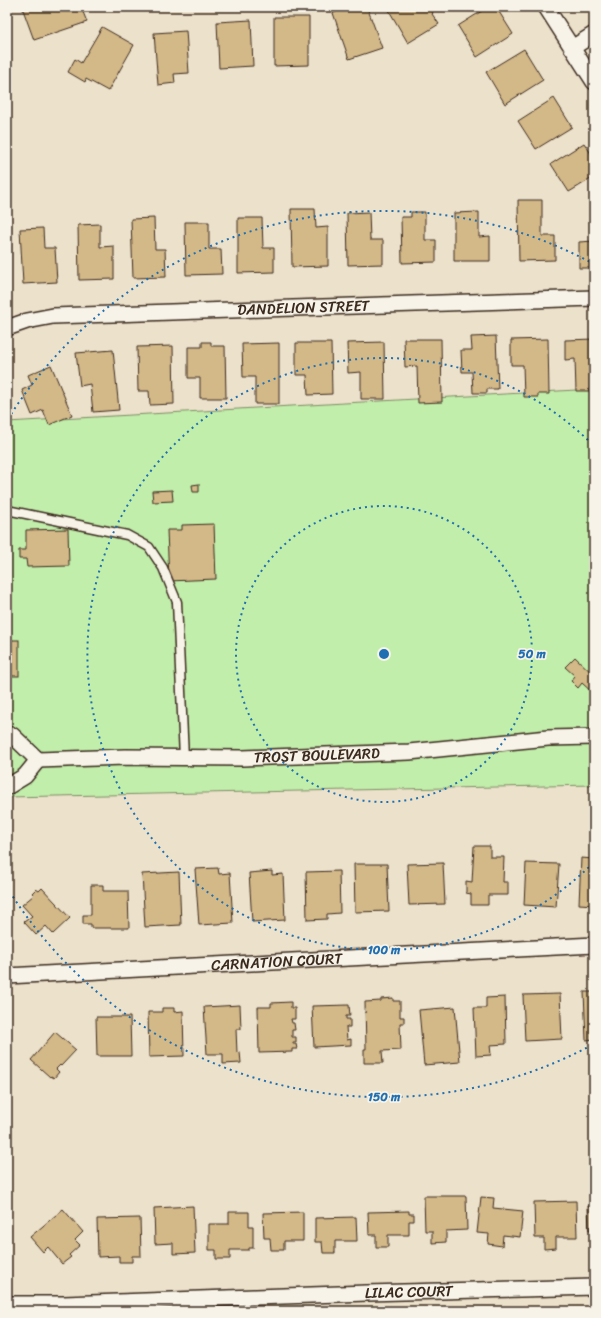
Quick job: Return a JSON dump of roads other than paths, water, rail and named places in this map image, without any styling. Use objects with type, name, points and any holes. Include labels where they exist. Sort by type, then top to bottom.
[{"type":"street","points":[[546,7],[594,82]]},
{"type":"street","points":[[572,48],[594,34]]},
{"type":"street","name":"DANDELION STREET","points":[[10,327],[27,321],[53,316],[594,298]]},
{"type":"street","points":[[7,735],[12,735],[38,760],[25,776],[7,786]]},
{"type":"street","name":"TROST BOULEVARD","points":[[38,760],[125,757],[243,758],[409,752],[548,738],[594,736]]},
{"type":"street","name":"CARNATION COURT","points":[[7,976],[594,945]]},
{"type":"street","name":"LILAC COURT","points":[[7,1304],[64,1304],[367,1293],[594,1287]]},
{"type":"lane","points":[[7,510],[127,535],[149,547],[163,568],[177,602],[184,758]]}]
